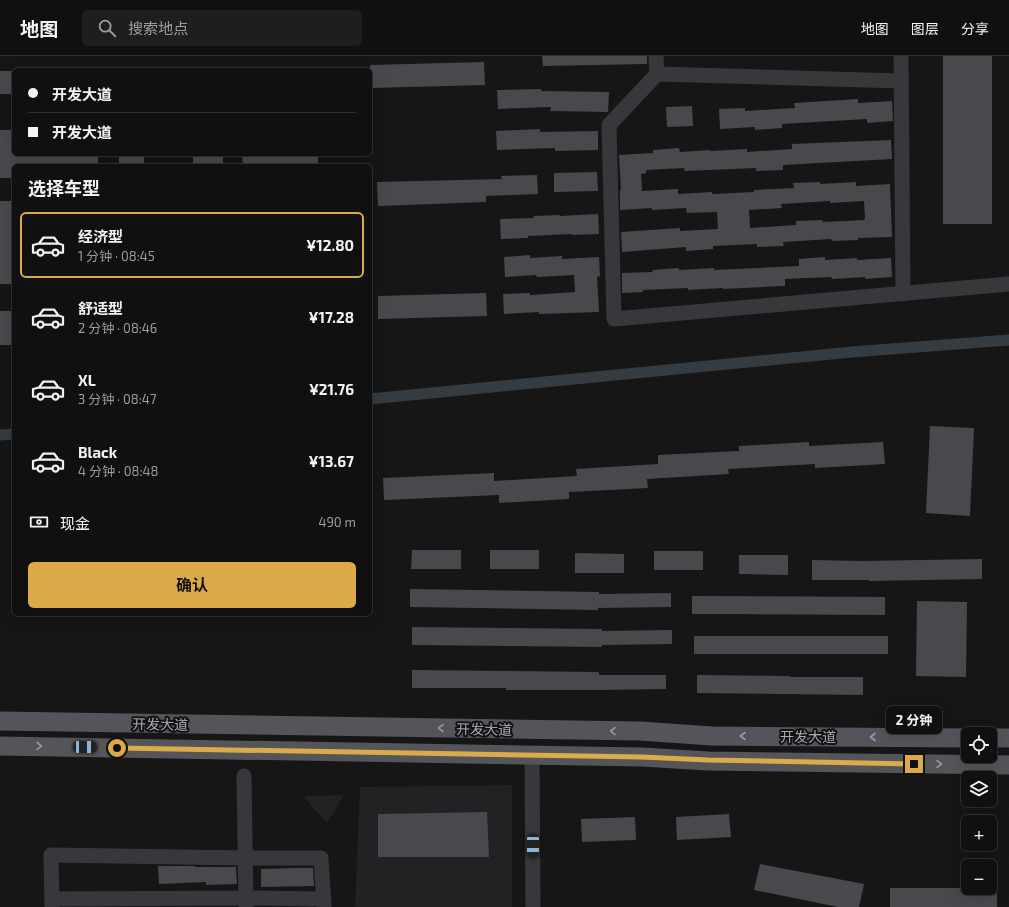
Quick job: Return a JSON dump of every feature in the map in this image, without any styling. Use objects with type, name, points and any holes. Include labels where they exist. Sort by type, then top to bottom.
[{"type":"main road","name":"开发大道","points":[[0,721],[640,731],[712,736],[961,738]]},
{"type":"main road","points":[[997,738],[1009,738]]},
{"type":"main road","name":"开发大道","points":[[2,747],[532,755],[708,760],[1009,765]]},
{"type":"street","points":[[656,56],[657,74],[609,125],[614,319],[1009,284]]},
{"type":"street","points":[[901,56],[903,294]]},
{"type":"street","points":[[657,74],[901,81]]},
{"type":"street","points":[[532,755],[533,907]]},
{"type":"street","points":[[244,776],[246,903]]},
{"type":"street","points":[[52,855],[321,858],[324,903],[52,903],[52,855]]},
{"type":"shaded area","points":[[512,785],[512,907],[355,907],[360,787]]},
{"type":"shaded area","points":[[344,795],[327,823],[303,796]]},
{"type":"building","points":[[542,56],[647,56],[647,64],[543,66]]},
{"type":"building","points":[[943,56],[992,56],[992,224],[943,224]]},
{"type":"building","points":[[484,62],[485,85],[372,88],[372,68],[370,68],[370,65]]},
{"type":"building","points":[[0,71],[12,71],[12,94],[0,94]]},
{"type":"building","points":[[541,89],[541,91],[609,92],[608,112],[550,111],[551,107],[498,109],[497,90]]},
{"type":"building","points":[[858,99],[858,103],[892,101],[893,121],[867,123],[867,119],[782,124],[782,128],[755,130],[755,127],[720,129],[719,109],[745,108],[745,111],[795,108],[794,103]]},
{"type":"building","points":[[692,106],[693,126],[667,127],[666,107]]},
{"type":"building","points":[[540,129],[540,132],[598,131],[598,150],[555,151],[555,148],[497,150],[496,131]]},
{"type":"building","points":[[0,130],[12,130],[12,156],[98,156],[98,164],[12,164],[12,178],[0,178]]},
{"type":"building","points":[[891,140],[892,159],[783,165],[783,170],[756,171],[756,168],[685,171],[684,168],[646,170],[646,173],[641,174],[642,191],[678,189],[678,194],[712,192],[712,194],[794,188],[793,183],[820,182],[820,184],[856,182],[856,186],[890,184],[892,237],[858,238],[858,240],[832,241],[831,239],[783,242],[784,246],[757,247],[757,244],[713,246],[713,249],[686,251],[686,247],[622,252],[621,232],[680,228],[680,231],[718,229],[717,212],[687,213],[686,208],[620,210],[621,190],[619,155],[653,153],[653,150],[679,148],[680,152],[747,149],[747,152],[792,149],[792,144]],"holes":[[[830,201],[830,203],[864,201],[865,218],[864,220],[823,222],[822,220],[796,221],[796,225],[750,228],[749,210],[782,208],[781,204]]]},
{"type":"building","points":[[119,156],[144,156],[144,164],[119,164]]},
{"type":"building","points":[[193,156],[223,156],[223,164],[193,164]]},
{"type":"building","points":[[242,156],[318,156],[318,164],[243,164]]},
{"type":"building","points":[[597,172],[598,191],[554,192],[554,173]]},
{"type":"building","points":[[537,175],[538,194],[486,196],[486,202],[378,206],[377,182],[502,179],[501,176]]},
{"type":"building","points":[[0,201],[12,201],[12,284],[0,284]]},
{"type":"building","points":[[598,214],[599,234],[528,236],[528,238],[501,239],[500,219],[534,218],[533,216]]},
{"type":"building","points":[[530,255],[530,258],[562,256],[562,259],[599,257],[600,276],[597,277],[599,312],[539,314],[539,312],[504,314],[503,294],[530,293],[530,295],[575,292],[574,275],[505,277],[504,257]]},
{"type":"building","points":[[825,257],[825,260],[891,258],[892,277],[865,279],[865,277],[832,279],[831,277],[785,279],[785,286],[688,290],[688,288],[643,290],[643,292],[622,293],[622,273],[653,272],[652,270],[679,268],[679,270],[714,268],[714,270],[799,266],[799,259]]},
{"type":"building","points":[[486,293],[487,316],[378,319],[378,296]]},
{"type":"building","points":[[0,311],[12,311],[12,345],[0,345]]},
{"type":"building","points":[[930,426],[974,428],[970,516],[926,513]]},
{"type":"building","points":[[809,442],[809,446],[883,442],[885,464],[815,468],[815,464],[728,469],[729,474],[647,479],[648,488],[569,492],[569,499],[499,503],[499,495],[384,500],[383,478],[494,473],[494,481],[577,476],[576,469],[658,464],[658,455],[739,451],[739,446]]},
{"type":"building","points":[[412,550],[461,550],[461,569],[411,569]]},
{"type":"building","points":[[490,550],[539,550],[539,569],[490,569]]},
{"type":"building","points":[[654,551],[703,551],[703,570],[654,570]]},
{"type":"building","points":[[575,553],[624,554],[624,573],[575,573]]},
{"type":"building","points":[[739,555],[788,555],[788,575],[739,574]]},
{"type":"building","points":[[982,559],[982,579],[869,581],[812,580],[812,560],[861,561]]},
{"type":"building","points":[[410,589],[599,592],[599,594],[671,593],[671,607],[598,608],[598,610],[410,607]]},
{"type":"building","points":[[692,596],[885,597],[885,615],[692,614]]},
{"type":"building","points":[[917,601],[967,602],[966,677],[916,676]]},
{"type":"building","points":[[412,627],[602,629],[602,631],[672,630],[672,644],[602,645],[602,647],[412,645]]},
{"type":"building","points":[[694,636],[888,636],[888,654],[694,654]]},
{"type":"building","points":[[412,670],[599,672],[599,675],[666,675],[666,689],[506,690],[506,688],[412,688]]},
{"type":"building","points":[[697,675],[863,677],[863,695],[697,693]]},
{"type":"building","points":[[487,812],[489,857],[378,857],[378,814]]},
{"type":"building","points":[[729,814],[731,837],[677,840],[676,817]]},
{"type":"building","points":[[635,817],[636,840],[582,842],[581,819]]},
{"type":"building","points":[[760,864],[864,884],[859,907],[838,907],[754,890]]},
{"type":"building","points":[[158,866],[236,867],[237,884],[206,885],[206,882],[159,884]]},
{"type":"building","points":[[313,868],[314,886],[261,887],[261,869]]},
{"type":"building","points":[[890,888],[961,888],[961,895],[997,895],[997,907],[890,907]]},
{"type":"waterway","points":[[372,399],[852,352],[1009,340]]},
{"type":"waterway","points":[[0,435],[12,434]]},
{"type":"route","points":[[117,748],[642,757],[708,760],[914,764]]}]
